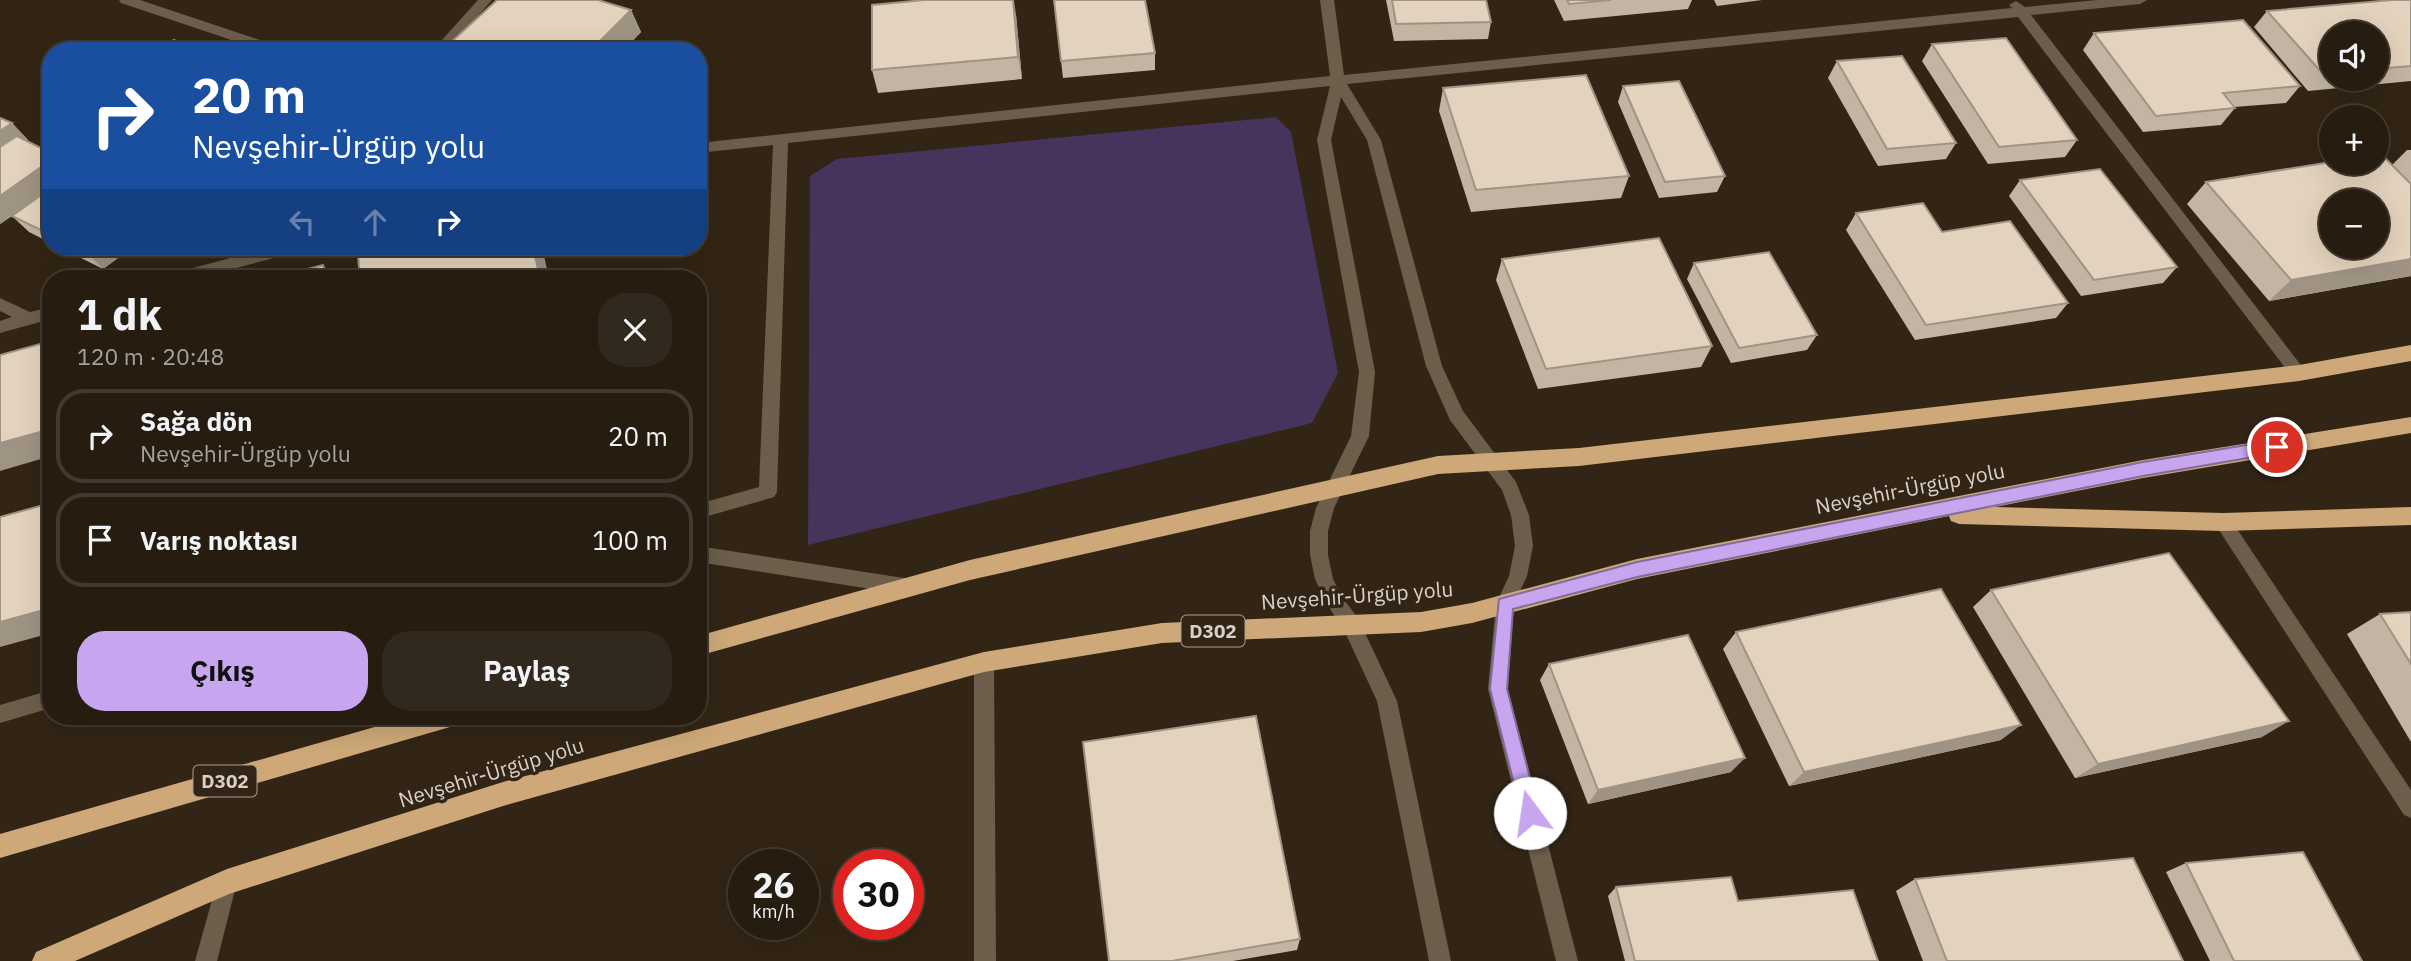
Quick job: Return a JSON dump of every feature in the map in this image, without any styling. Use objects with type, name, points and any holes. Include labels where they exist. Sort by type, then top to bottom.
[{"type":"highway","points":[[707,644],[984,567],[1438,465],[1578,457],[2299,373],[2411,353]]},
{"type":"highway","name":"Nevşehir-Ürgüp yolu","points":[[45,961],[227,882],[503,794],[984,662],[1162,634],[1421,622],[1505,604],[1637,569],[1918,513],[2143,469],[2411,425]]},
{"type":"highway","points":[[1918,513],[2223,522],[2411,516]]},
{"type":"highway","name":"D302","points":[[0,846],[419,725]]},
{"type":"street","points":[[126,0],[252,42]]},
{"type":"street","points":[[447,42],[485,0]]},
{"type":"street","points":[[1327,0],[1338,80],[1324,140],[1367,372],[1360,436],[1322,520],[1319,555],[1324,579],[1335,603],[1351,624],[1387,701],[1440,961]]},
{"type":"street","points":[[707,147],[2016,5],[2140,0]]},
{"type":"street","points":[[2016,5],[2299,373]]},
{"type":"street","points":[[1338,80],[1374,140],[1434,366],[1456,415],[1492,460],[1510,487],[1517,506],[1524,546],[1518,576],[1505,604],[1499,689],[1567,961]]},
{"type":"street","points":[[707,509],[768,492],[781,138]]},
{"type":"street","points":[[208,270],[260,256]]},
{"type":"street","points":[[0,304],[29,319]]},
{"type":"street","points":[[0,327],[42,315]]},
{"type":"street","points":[[2223,522],[2411,808]]},
{"type":"street","points":[[707,555],[911,587]]},
{"type":"street","points":[[984,662],[985,961]]},
{"type":"street","points":[[0,714],[42,702]]},
{"type":"street","points":[[206,961],[227,882]]},
{"type":"shaded area","points":[[1276,117],[1291,132],[1338,373],[1312,423],[808,545],[810,176],[837,159]]},
{"type":"building","points":[[497,0],[598,0],[631,10],[599,42],[451,42]]},
{"type":"building","points":[[924,0],[1013,0],[1018,57],[872,70],[872,5]]},
{"type":"building","points":[[1054,0],[1145,0],[1155,53],[1061,61]]},
{"type":"building","points":[[1392,0],[1486,0],[1491,22],[1396,24]]},
{"type":"building","points":[[1567,0],[1611,0],[1569,4]]},
{"type":"building","points":[[2411,0],[2411,66],[2389,68],[2389,21],[2319,21],[2319,70],[2267,11]]},
{"type":"building","points":[[2243,20],[2300,86],[2223,93],[2235,108],[2156,116],[2094,33]]},
{"type":"building","points":[[2006,38],[2077,140],[1999,147],[1932,44]]},
{"type":"building","points":[[1902,56],[1956,143],[1887,149],[1837,61]]},
{"type":"building","points":[[1586,75],[1629,176],[1476,190],[1443,88]]},
{"type":"building","points":[[1679,81],[1725,176],[1665,182],[1623,86]]},
{"type":"building","points":[[0,118],[12,123],[0,131]]},
{"type":"building","points":[[17,136],[42,148],[42,166],[0,196],[0,147]]},
{"type":"building","points":[[2389,162],[2411,184],[2411,259],[2291,280],[2206,182],[2319,164],[2319,175],[2389,175]]},
{"type":"building","points":[[2100,169],[2177,267],[2094,280],[2020,180]]},
{"type":"building","points":[[42,194],[42,231],[12,216]]},
{"type":"building","points":[[1923,203],[1942,232],[2010,221],[2068,303],[1926,325],[1856,213]]},
{"type":"building","points":[[1659,238],[1712,346],[1546,369],[1502,259]]},
{"type":"building","points":[[1769,252],[1817,335],[1739,348],[1694,263]]},
{"type":"building","points":[[358,256],[535,256],[538,270],[359,270]]},
{"type":"building","points":[[323,265],[324,270],[304,270]]},
{"type":"building","points":[[42,343],[42,431],[0,443],[0,355]]},
{"type":"building","points":[[42,505],[42,610],[0,622],[0,517]]},
{"type":"building","points":[[2169,553],[2289,721],[2098,764],[1991,590]]},
{"type":"building","points":[[1941,589],[2021,725],[1804,772],[1736,632]]},
{"type":"building","points":[[2411,612],[2411,664],[2380,614]]},
{"type":"building","points":[[1688,635],[1745,758],[1598,790],[1549,664]]},
{"type":"building","points":[[1256,716],[1300,939],[1172,961],[1109,961],[1083,742]]},
{"type":"building","points":[[2303,852],[2362,961],[2234,961],[2186,863]]},
{"type":"building","points":[[2133,858],[2183,961],[1947,961],[1915,879]]},
{"type":"building","points":[[1731,877],[1738,901],[1853,890],[1878,961],[1635,961],[1616,887]]},
{"type":"route","points":[[1530,813],[1499,689],[1505,604],[1637,569],[2143,469],[2277,447]]}]
